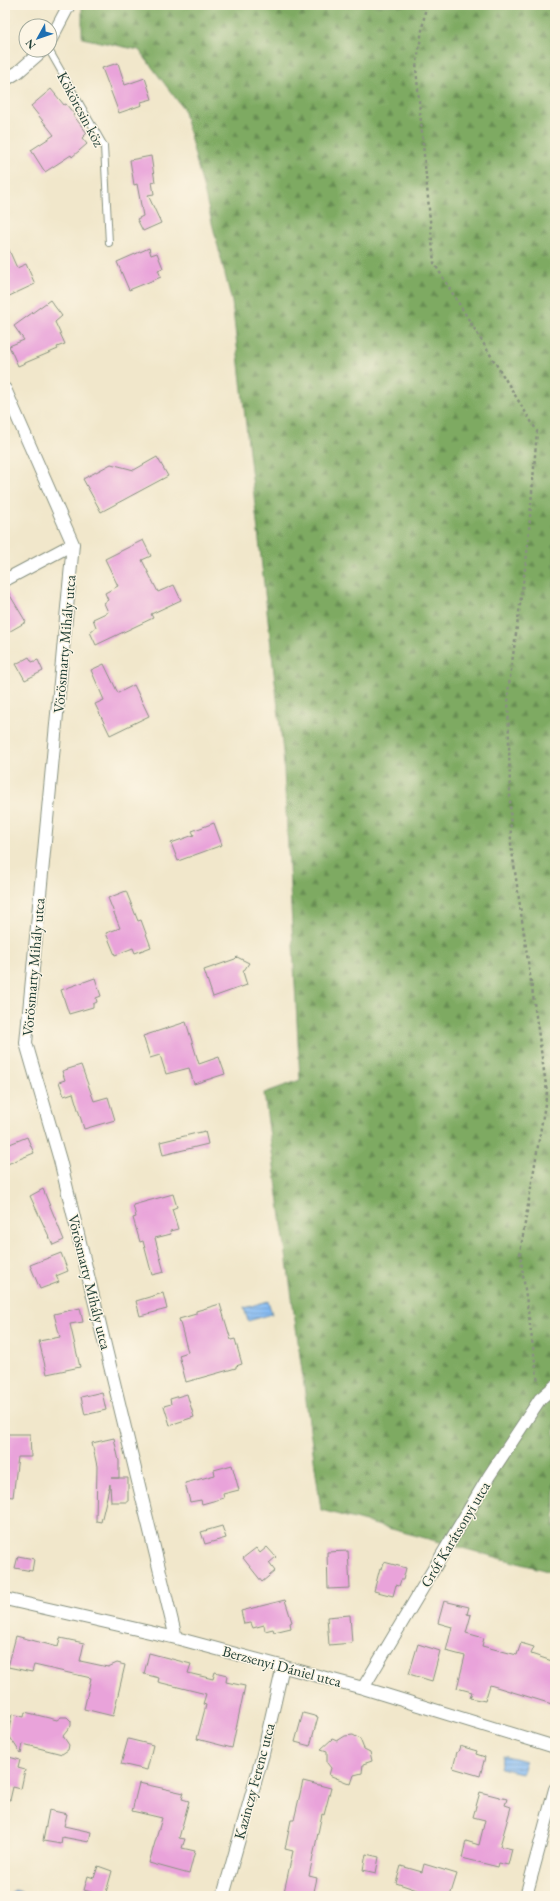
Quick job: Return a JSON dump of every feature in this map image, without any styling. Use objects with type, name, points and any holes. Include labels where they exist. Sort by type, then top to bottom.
[{"type":"street","points":[[58,26],[69,5]]},
{"type":"street","points":[[5,80],[18,72],[34,58]]},
{"type":"street","name":"Vörösmarty Mihály utca","points":[[5,389],[73,544],[26,1043],[60,1160],[176,1638]]},
{"type":"street","points":[[5,580],[73,544]]},
{"type":"street","name":"Gróf Karátsonyi utca","points":[[363,1688],[489,1476],[540,1399],[555,1386]]},
{"type":"street","name":"Berzsenyi Dániel utca","points":[[5,1599],[176,1638],[283,1666],[363,1688],[555,1748]]},
{"type":"street","name":"Kazinczy Ferenc utca","points":[[223,1896],[264,1754],[283,1666]]},
{"type":"street","points":[[526,1896],[555,1788]]},
{"type":"lane","name":"Kökörcsin köz","points":[[54,58],[104,146],[109,243]]},
{"type":"path","points":[[426,5],[416,68],[434,263],[537,431],[527,554],[508,692],[511,844],[547,1092],[520,1254],[540,1399]]},
{"type":"green space","points":[[82,5],[555,5],[555,1573],[321,1510],[264,1093],[300,1080],[283,752],[232,302],[183,108],[139,50],[82,38]]},
{"type":"water","points":[[268,1301],[272,1314],[248,1321],[244,1308]]},
{"type":"water","points":[[503,1755],[525,1761],[522,1773],[500,1768]]},
{"type":"water","points":[[15,1890],[29,1896],[13,1896],[12,1892]]},
{"type":"building","points":[[118,63],[125,85],[145,78],[152,99],[141,102],[142,105],[119,113],[102,68]]},
{"type":"building","points":[[51,89],[64,105],[66,104],[87,133],[82,138],[87,144],[72,157],[71,155],[45,172],[31,150],[54,135],[31,106]]},
{"type":"building","points":[[151,156],[155,182],[152,182],[154,194],[148,195],[161,223],[143,231],[137,219],[143,216],[137,184],[134,185],[130,160]]},
{"type":"building","points":[[5,241],[17,268],[26,264],[35,284],[5,298]]},
{"type":"building","points":[[149,248],[151,255],[157,253],[163,268],[158,270],[161,277],[129,290],[117,262]]},
{"type":"building","points":[[50,300],[62,316],[55,322],[65,344],[57,347],[58,349],[18,366],[9,346],[24,340],[14,326]]},
{"type":"building","points":[[157,457],[168,476],[101,512],[83,479],[111,464],[134,470]]},
{"type":"building","points":[[143,540],[151,556],[142,560],[158,592],[174,585],[181,600],[151,614],[153,618],[96,645],[90,632],[96,627],[93,619],[108,612],[104,603],[108,600],[105,593],[118,586],[105,559]]},
{"type":"building","points":[[5,587],[26,622],[5,634]]},
{"type":"building","points":[[29,657],[32,662],[38,660],[43,671],[25,680],[16,664]]},
{"type":"building","points":[[104,664],[118,693],[134,685],[149,716],[110,735],[95,704],[104,700],[91,670]]},
{"type":"building","points":[[214,823],[222,845],[178,861],[171,843],[194,835],[192,831]]},
{"type":"building","points":[[126,891],[138,921],[141,920],[151,947],[135,953],[133,948],[115,955],[106,933],[120,928],[108,898]]},
{"type":"building","points":[[237,957],[249,963],[243,972],[247,985],[213,997],[204,970]]},
{"type":"building","points":[[95,978],[101,996],[96,998],[97,1002],[93,1004],[93,1007],[69,1014],[61,990]]},
{"type":"building","points":[[186,1022],[199,1064],[219,1057],[225,1074],[194,1084],[189,1068],[166,1074],[160,1055],[150,1058],[143,1036]]},
{"type":"building","points":[[81,1065],[94,1101],[108,1097],[115,1120],[84,1129],[73,1093],[64,1096],[59,1082],[65,1080],[62,1071]]},
{"type":"building","points":[[205,1131],[208,1144],[163,1155],[160,1142]]},
{"type":"building","points":[[27,1137],[34,1153],[5,1165],[5,1146]]},
{"type":"building","points":[[43,1189],[64,1240],[53,1245],[30,1196]]},
{"type":"building","points":[[173,1194],[177,1207],[172,1209],[178,1229],[170,1231],[171,1234],[155,1238],[164,1272],[152,1275],[143,1241],[140,1242],[133,1218],[136,1217],[133,1205]]},
{"type":"building","points":[[61,1253],[68,1271],[56,1276],[59,1282],[40,1289],[30,1265]]},
{"type":"building","points":[[163,1293],[167,1309],[140,1316],[136,1301]]},
{"type":"building","points":[[220,1304],[231,1340],[235,1339],[242,1364],[236,1366],[236,1368],[186,1382],[179,1355],[188,1352],[179,1319],[196,1314],[196,1311]]},
{"type":"building","points":[[80,1308],[83,1322],[70,1324],[80,1367],[47,1374],[39,1341],[60,1337],[54,1314]]},
{"type":"building","points":[[102,1392],[106,1410],[85,1415],[81,1397]]},
{"type":"building","points":[[187,1394],[194,1417],[170,1425],[164,1406],[171,1404],[170,1399]]},
{"type":"building","points":[[5,1434],[30,1434],[31,1457],[18,1457],[13,1497],[5,1496]]},
{"type":"building","points":[[114,1438],[119,1461],[119,1478],[128,1478],[128,1502],[111,1502],[110,1484],[101,1522],[96,1521],[97,1466],[92,1443]]},
{"type":"building","points":[[232,1465],[239,1490],[223,1494],[224,1498],[202,1504],[201,1500],[190,1502],[185,1483],[215,1475],[214,1470]]},
{"type":"building","points":[[222,1526],[226,1538],[205,1544],[201,1532]]},
{"type":"building","points":[[267,1547],[276,1557],[269,1563],[275,1571],[262,1582],[243,1558],[256,1548],[260,1553]]},
{"type":"building","points":[[348,1551],[350,1588],[328,1589],[327,1552]]},
{"type":"building","points":[[18,1556],[34,1559],[32,1571],[15,1568]]},
{"type":"building","points":[[384,1562],[406,1568],[403,1580],[401,1580],[399,1586],[396,1585],[393,1596],[374,1591],[380,1568],[382,1569]]},
{"type":"building","points":[[285,1600],[292,1622],[290,1623],[291,1628],[274,1632],[273,1629],[265,1631],[264,1625],[253,1628],[251,1623],[244,1624],[241,1611]]},
{"type":"building","points":[[444,1601],[469,1607],[467,1614],[471,1615],[466,1633],[484,1638],[482,1646],[517,1655],[521,1643],[534,1647],[531,1654],[555,1662],[555,1705],[490,1685],[485,1701],[470,1698],[472,1692],[457,1688],[465,1656],[446,1651],[452,1627],[438,1623]]},
{"type":"building","points":[[350,1615],[352,1643],[329,1645],[327,1617]]},
{"type":"building","points":[[16,1636],[58,1647],[60,1638],[84,1643],[80,1661],[108,1667],[117,1663],[125,1665],[113,1716],[84,1709],[91,1678],[34,1665],[32,1672],[8,1667]]},
{"type":"building","points":[[418,1644],[440,1651],[432,1681],[409,1674]]},
{"type":"building","points":[[149,1653],[191,1664],[188,1673],[213,1679],[215,1672],[227,1675],[226,1682],[245,1686],[232,1748],[197,1739],[206,1705],[203,1704],[206,1694],[158,1682],[159,1678],[144,1674]]},
{"type":"building","points":[[25,1712],[57,1720],[61,1717],[67,1717],[71,1721],[71,1726],[63,1736],[69,1745],[68,1750],[62,1754],[23,1744],[21,1754],[8,1734],[12,1714],[24,1717]]},
{"type":"building","points":[[303,1713],[318,1717],[310,1746],[295,1742]]},
{"type":"building","points":[[353,1735],[360,1739],[364,1749],[370,1752],[372,1761],[363,1764],[362,1773],[354,1775],[351,1784],[329,1775],[331,1768],[327,1763],[327,1751],[321,1749],[332,1739],[337,1741],[345,1736]]},
{"type":"building","points":[[128,1739],[153,1745],[147,1770],[121,1764]]},
{"type":"building","points":[[460,1746],[477,1751],[476,1754],[485,1757],[480,1776],[453,1768]]},
{"type":"building","points":[[5,1756],[20,1760],[18,1768],[25,1770],[21,1789],[13,1787],[10,1800],[5,1799]]},
{"type":"building","points":[[303,1781],[331,1788],[324,1815],[322,1814],[309,1876],[317,1878],[313,1896],[301,1896],[284,1892],[293,1851],[285,1849],[291,1820],[294,1820]]},
{"type":"building","points":[[139,1783],[184,1793],[182,1799],[189,1801],[179,1838],[185,1839],[182,1848],[195,1851],[189,1874],[149,1863],[162,1818],[132,1811]]},
{"type":"building","points":[[480,1792],[507,1799],[505,1805],[511,1807],[500,1846],[512,1849],[508,1865],[499,1863],[498,1867],[462,1858],[466,1841],[479,1845],[485,1820],[473,1817]]},
{"type":"building","points":[[49,1810],[67,1814],[64,1826],[91,1832],[89,1842],[62,1837],[61,1844],[43,1841]]},
{"type":"building","points":[[366,1854],[379,1857],[376,1873],[363,1870]]},
{"type":"building","points":[[424,1864],[457,1874],[450,1896],[428,1896],[416,1893],[417,1890],[396,1883],[401,1866],[422,1872]]},
{"type":"building","points":[[98,1866],[112,1871],[105,1896],[84,1890],[88,1876],[94,1878]]}]
